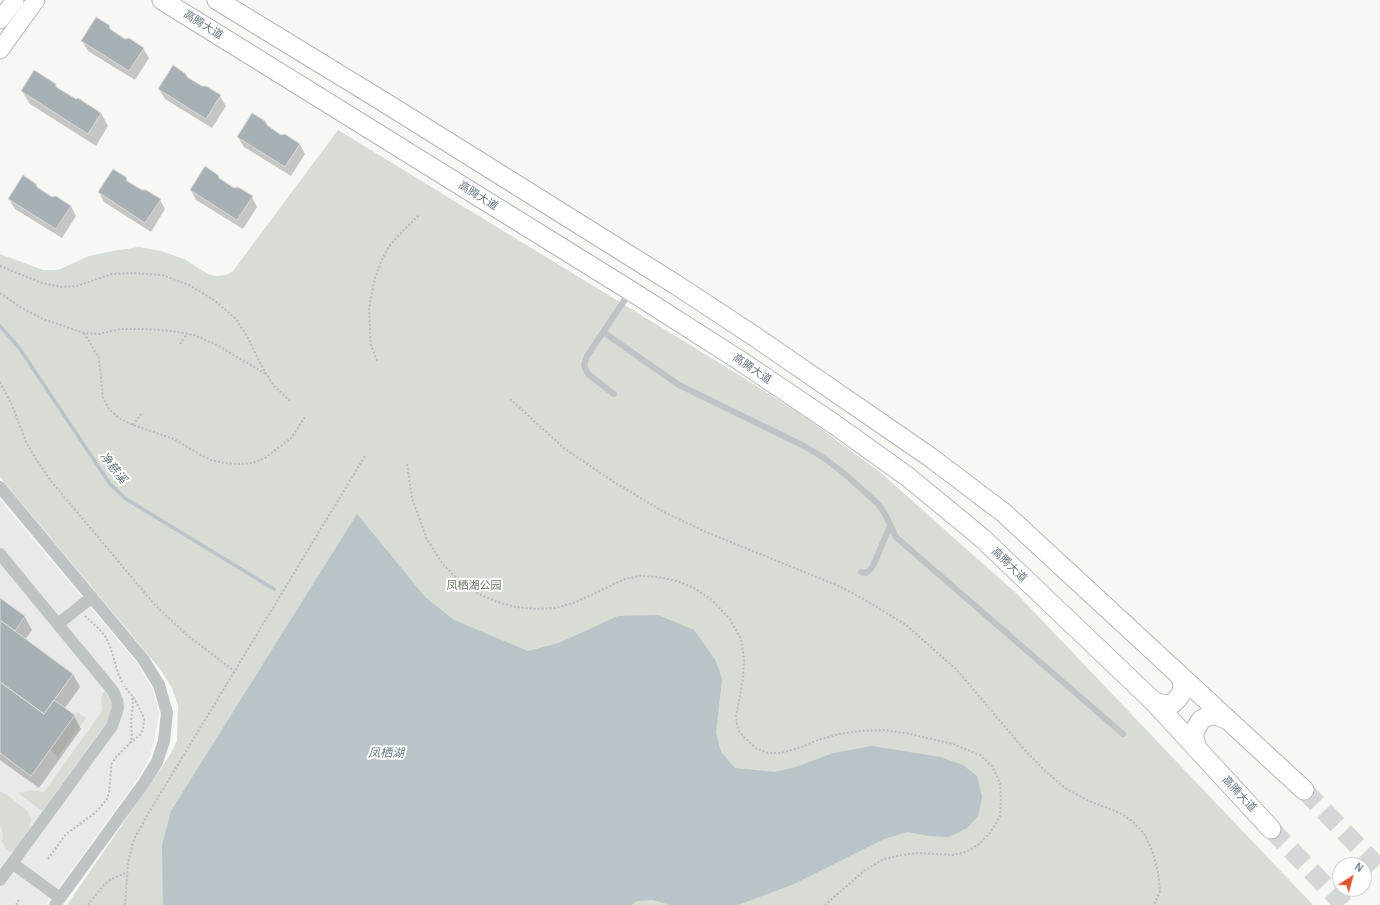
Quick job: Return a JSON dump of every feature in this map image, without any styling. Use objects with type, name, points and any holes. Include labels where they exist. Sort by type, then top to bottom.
[{"type":"main road","name":"高腾大道","points":[[162,0],[631,290],[834,424],[908,477],[982,538],[1153,701],[1271,829]]},
{"type":"main road","points":[[217,0],[384,102],[668,280],[754,336],[930,457],[1004,513],[1304,790]]},
{"type":"main road","points":[[1153,701],[1164,705],[1172,704],[1182,692],[1183,685],[1181,678]]},
{"type":"main road","points":[[1197,749],[1194,731],[1201,720],[1208,716],[1215,715],[1226,719]]},
{"type":"street","points":[[0,20],[14,0]]},
{"type":"street","points":[[0,50],[36,0]]},
{"type":"street","points":[[0,487],[144,659],[159,685],[167,713],[164,741],[158,762],[58,902],[47,889],[12,863]]},
{"type":"street","points":[[0,554],[113,692],[117,700],[118,708],[112,726],[0,880]]},
{"type":"street","points":[[58,624],[92,597]]},
{"type":"lane","points":[[614,394],[588,374],[584,365],[587,356],[631,290]]},
{"type":"lane","points":[[603,332],[680,385],[804,446],[824,458],[846,475],[878,504],[885,514],[896,537],[1123,734]]},
{"type":"lane","points":[[860,572],[866,573],[873,566],[890,526]]},
{"type":"path","points":[[377,360],[371,345],[369,308],[375,278],[388,248],[420,214]]},
{"type":"path","points":[[0,266],[42,283],[61,287],[76,286],[112,274],[133,273],[162,275],[189,285],[214,300],[236,319],[274,386],[291,402]]},
{"type":"path","points":[[0,292],[20,307],[43,319],[84,333],[99,334],[121,329],[144,329],[172,331],[194,335],[217,345],[267,375]]},
{"type":"path","points":[[84,333],[99,358],[103,398],[109,409],[119,418],[133,425],[174,439],[211,460],[225,464],[239,464],[253,463],[265,458],[291,438],[305,417]]},
{"type":"path","points":[[180,344],[187,334]]},
{"type":"path","points":[[0,382],[9,399],[26,442],[51,481],[154,604],[187,635],[235,671]]},
{"type":"path","points":[[510,399],[565,449],[614,482],[664,512],[706,532],[840,587],[872,604],[906,625],[957,670],[1022,747],[1043,769],[1065,788],[1089,801],[1120,813],[1132,821],[1144,833],[1153,853],[1158,872],[1160,891],[1154,905]]},
{"type":"path","points":[[133,425],[141,414]]},
{"type":"path","points":[[125,905],[128,863],[134,839],[144,820],[365,456]]},
{"type":"path","points":[[407,464],[412,498],[428,539],[442,563],[460,582],[477,593],[497,602],[516,607],[536,609],[556,608],[576,602],[625,579],[646,576],[677,581],[694,588],[712,600],[730,619],[740,639],[744,659],[743,678],[736,717],[738,730],[757,749],[768,753],[781,753],[839,734],[885,730],[953,744],[980,755],[992,766],[1000,783],[1000,816],[991,832],[979,844],[966,852],[953,855],[918,853],[884,859],[865,870],[824,905]]},
{"type":"path","points":[[130,743],[140,734],[143,729],[144,720],[142,712],[132,696]]},
{"type":"path","points":[[88,905],[103,886],[110,880],[127,872]]},
{"type":"path","points":[[16,905],[19,900]]},
{"type":"shaded area","points":[[0,500],[138,664],[153,690],[159,714],[150,756],[138,779],[46,905],[0,905]]},
{"type":"green space","name":"凤栖湖公园","points":[[338,130],[736,373],[808,419],[881,473],[1017,594],[1313,905],[67,905],[170,755],[177,741],[178,706],[172,688],[160,669],[0,477],[0,254],[43,270],[58,270],[89,256],[139,247],[161,251],[184,259],[208,274],[215,276],[226,275],[233,271]]},
{"type":"green space","points":[[105,690],[112,704],[111,713],[106,723],[42,811],[18,793],[31,790],[44,792],[100,714],[102,709],[101,698]]},
{"type":"green space","points":[[77,712],[86,718],[58,757],[50,750]]},
{"type":"green space","points":[[0,792],[6,794],[25,809],[31,820],[29,829],[14,851],[10,852],[2,841],[3,834],[0,825]]},
{"type":"water","name":"凤栖湖","points":[[357,514],[425,597],[454,620],[528,651],[559,643],[618,616],[658,615],[694,630],[716,661],[722,679],[716,733],[721,752],[735,768],[775,772],[796,767],[833,753],[872,746],[940,757],[963,765],[977,776],[982,797],[978,816],[967,828],[949,837],[929,836],[907,832],[884,839],[794,884],[738,905],[670,905],[653,900],[637,901],[632,905],[163,905],[162,845],[171,811]]},
{"type":"building","points":[[96,17],[109,25],[110,29],[125,39],[129,38],[144,48],[129,71],[81,41]]},
{"type":"building","points":[[173,65],[186,74],[187,77],[221,95],[206,119],[158,89]]},
{"type":"building","points":[[34,70],[56,84],[56,87],[76,99],[78,98],[101,113],[88,134],[21,91]]},
{"type":"building","points":[[252,113],[265,121],[267,125],[281,135],[285,134],[300,144],[285,167],[237,137]]},
{"type":"building","points":[[205,166],[234,188],[238,187],[253,196],[237,220],[190,190]]},
{"type":"building","points":[[113,169],[126,177],[127,181],[161,199],[145,223],[98,192]]},
{"type":"building","points":[[23,175],[52,197],[56,196],[71,206],[56,229],[8,199]]},
{"type":"building","points":[[0,598],[25,616],[15,631],[0,620]]},
{"type":"building","points":[[0,620],[73,674],[44,714],[0,682]]},
{"type":"building","points":[[0,682],[44,714],[54,700],[75,715],[31,776],[0,753]]},
{"type":"waterway","name":"净慈溪","points":[[0,326],[20,349],[110,484],[126,499],[274,589]]},
{"type":"tunnel","points":[[1304,790],[1380,869]]},
{"type":"tunnel","points":[[1271,829],[1344,905]]}]
